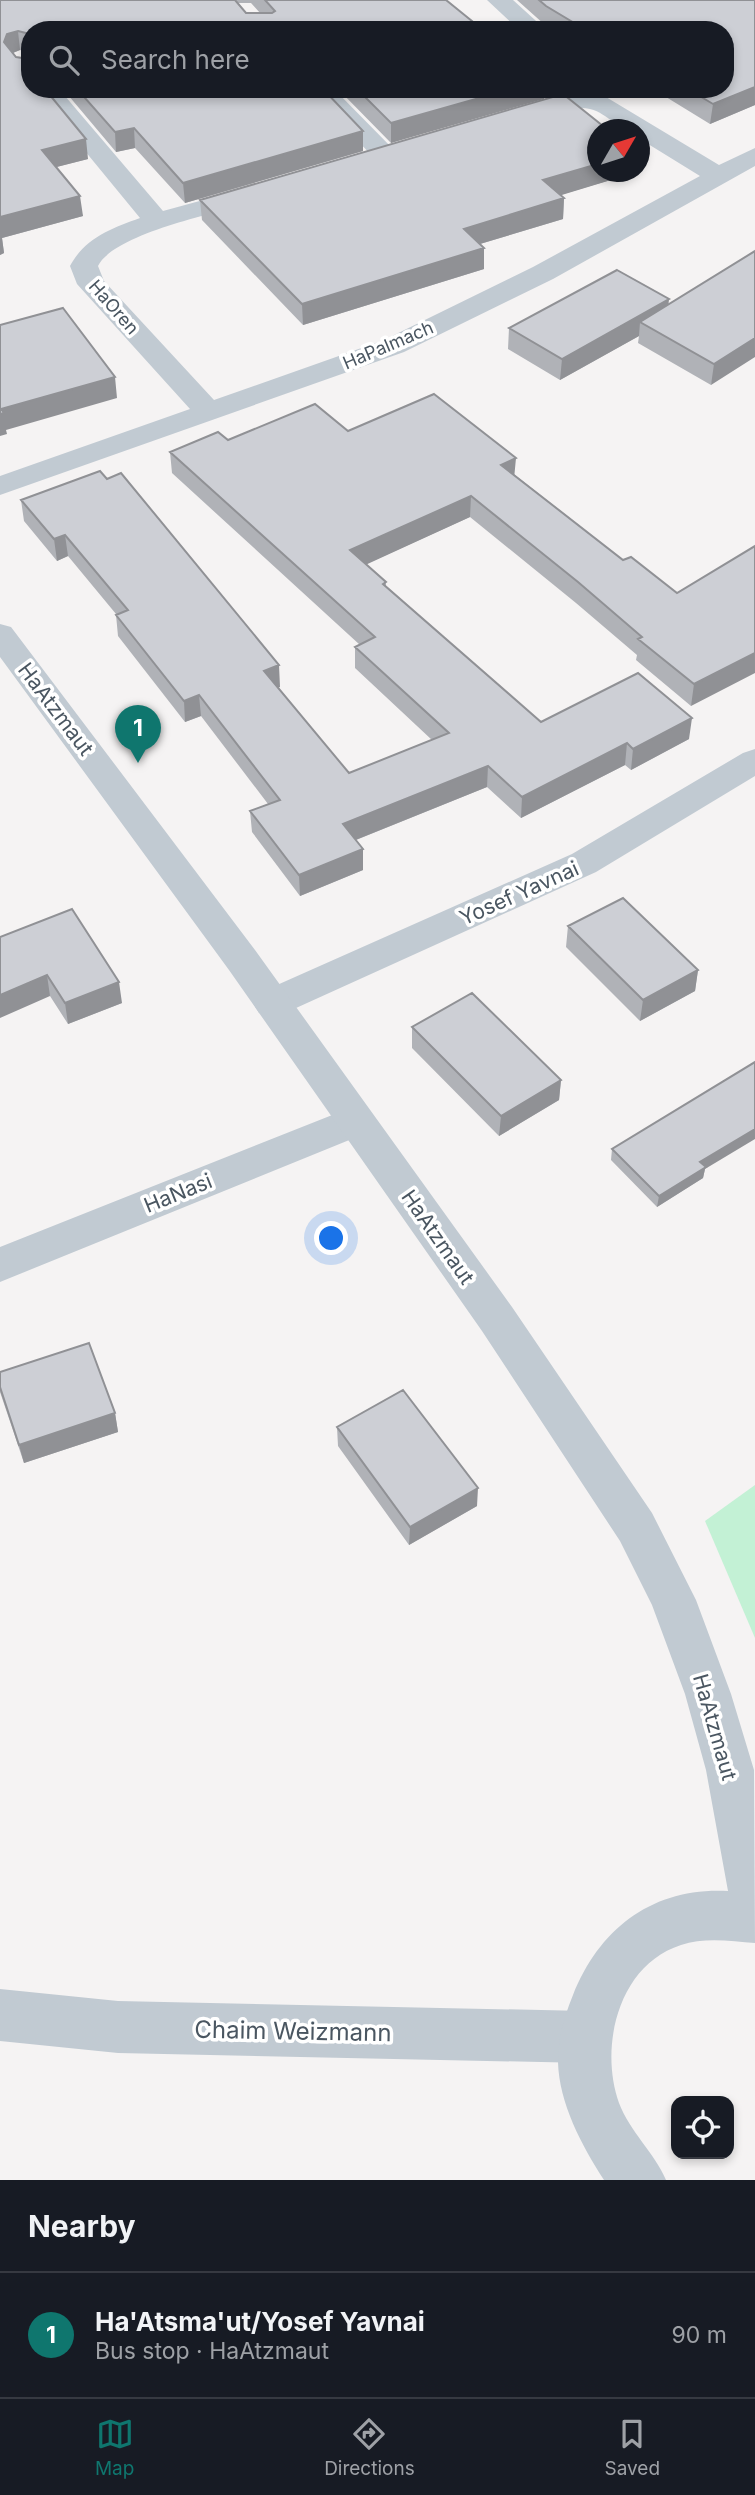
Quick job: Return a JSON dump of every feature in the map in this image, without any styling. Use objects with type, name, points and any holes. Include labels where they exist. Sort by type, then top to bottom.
[{"type":"street","points":[[499,0],[524,21]]},
{"type":"street","points":[[54,98],[158,222]]},
{"type":"street","points":[[329,98],[386,156]]},
{"type":"street","points":[[506,121],[587,98]]},
{"type":"street","points":[[600,98],[720,177]]},
{"type":"street","points":[[359,163],[413,148]]},
{"type":"street","name":"HaPalmach","points":[[0,486],[394,345],[543,273],[755,156]]},
{"type":"street","name":"HaOren","points":[[209,413],[91,284],[84,266],[93,251],[113,238],[279,187]]},
{"type":"street","name":"HaAtzmaut","points":[[0,634],[272,1003],[497,1319],[636,1527],[673,1600],[708,1694],[730,1770],[755,1900]]},
{"type":"street","name":"Yosef Yavnai","points":[[272,1003],[584,863],[755,761]]},
{"type":"street","name":"HaNasi","points":[[0,1265],[355,1121]]},
{"type":"street","points":[[639,2180],[631,2174],[604,2132],[587,2085],[586,2037],[599,1989],[627,1950],[665,1925],[711,1914],[755,1918]]},
{"type":"street","name":"Chaim Weizmann","points":[[0,2015],[118,2027],[586,2037]]},
{"type":"green space","points":[[755,1485],[755,1638],[705,1521]]},
{"type":"building","points":[[0,0],[235,0],[246,13],[272,13],[275,11],[265,0],[446,0],[472,21],[21,21],[21,32],[7,34],[4,42],[16,57],[21,58],[21,98],[52,98],[86,139],[42,150],[80,196],[0,217]]},
{"type":"building","points":[[539,0],[755,0],[755,87],[734,96],[734,21],[571,21]]},
{"type":"building","points":[[85,98],[332,98],[363,131],[183,183],[134,128],[115,132]]},
{"type":"building","points":[[366,98],[479,98],[391,123]]},
{"type":"building","points":[[549,98],[568,98],[594,119],[587,119],[587,167],[543,180],[564,198],[464,229],[484,248],[302,304],[200,200]]},
{"type":"building","points":[[703,98],[728,98],[713,104]]},
{"type":"building","points":[[755,251],[755,338],[714,364],[640,322]]},
{"type":"building","points":[[617,270],[669,299],[562,359],[509,328]]},
{"type":"building","points":[[63,308],[115,377],[1,409],[4,413],[0,414],[0,325]]},
{"type":"building","points":[[434,394],[516,458],[501,465],[623,560],[631,557],[677,593],[755,546],[755,653],[694,684],[638,639],[642,637],[578,582],[471,496],[350,550],[386,582],[383,584],[541,722],[638,673],[692,718],[633,749],[627,743],[522,797],[488,766],[343,824],[363,849],[299,875],[250,811],[280,800],[199,695],[184,701],[116,615],[128,610],[65,535],[54,539],[21,500],[100,471],[107,479],[121,473],[279,665],[264,671],[349,773],[449,733],[355,647],[375,637],[170,452],[218,432],[228,440],[315,404],[348,431]]},
{"type":"building","points":[[623,898],[698,970],[643,1000],[568,926]]},
{"type":"building","points":[[72,909],[119,982],[65,1003],[47,975],[0,995],[0,937]]},
{"type":"building","points":[[472,993],[561,1080],[501,1116],[412,1027]]},
{"type":"building","points":[[755,1062],[755,1129],[700,1162],[706,1167],[659,1196],[612,1149]]},
{"type":"building","points":[[89,1343],[115,1413],[19,1445],[0,1387],[0,1372]]},
{"type":"building","points":[[403,1390],[478,1488],[410,1527],[337,1427]]},
{"type":"place","name":"Ha'Atsma'ut/Yosef Yavnai","points":[[138,763]]}]
